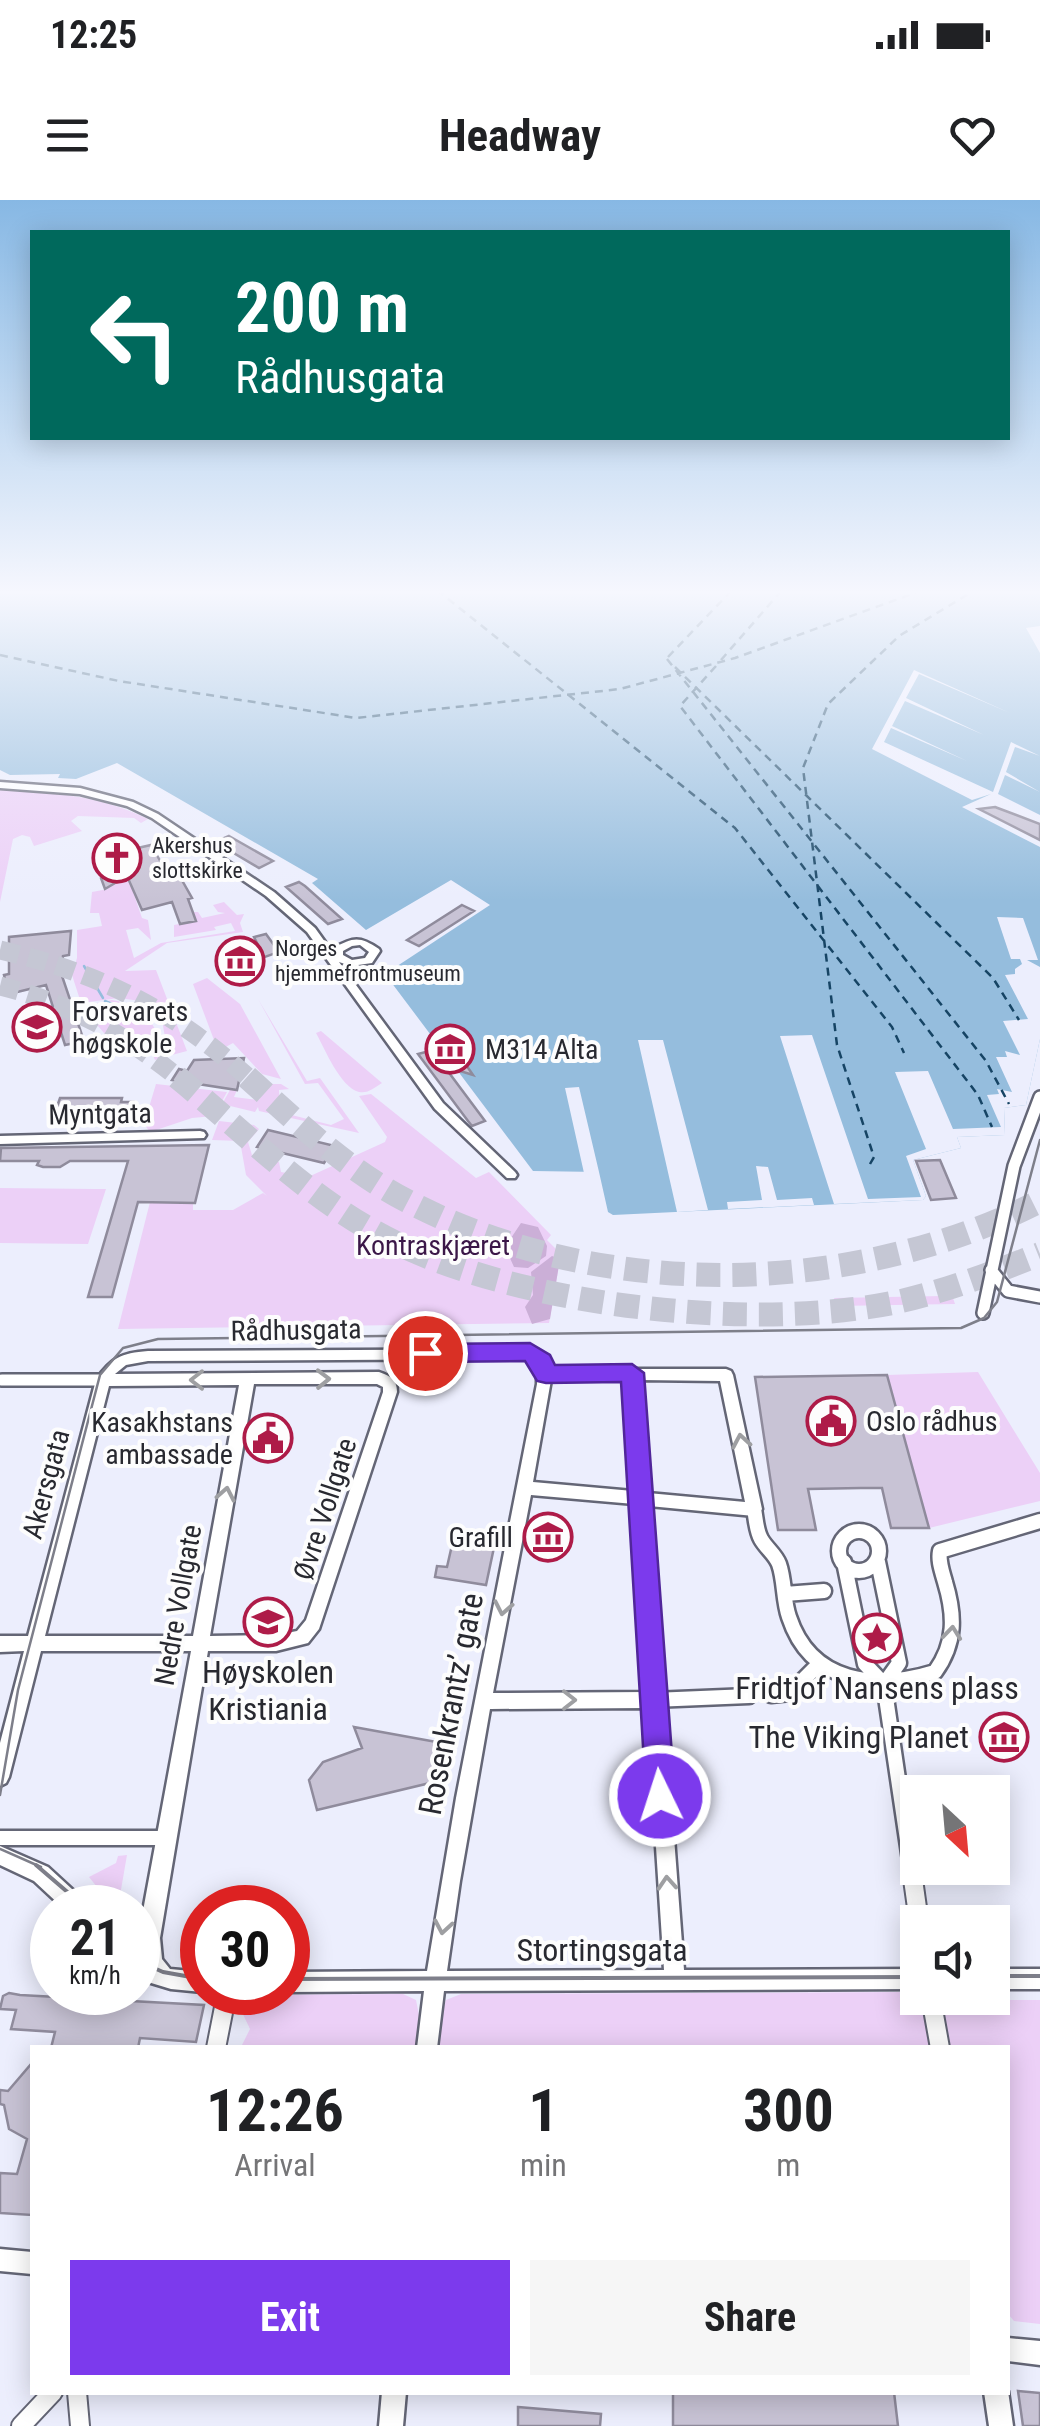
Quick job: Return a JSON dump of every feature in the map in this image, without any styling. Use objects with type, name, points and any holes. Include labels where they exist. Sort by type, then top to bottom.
[{"type":"street","points":[[0,784],[96,794],[148,812],[341,947]]},
{"type":"street","points":[[312,930],[440,1106],[511,1175]]},
{"type":"street","points":[[983,1313],[1026,1130],[1040,1096]]},
{"type":"street","name":"Myntgata","points":[[0,1140],[200,1135]]},
{"type":"street","points":[[992,1270],[1004,1288],[1015,1294],[1040,1296]]},
{"type":"street","name":"Rådhusgata","points":[[103,1380],[114,1363],[148,1356],[530,1352],[542,1361],[546,1374]]},
{"type":"street","points":[[632,1373],[674,1980]]},
{"type":"street","points":[[546,1374],[726,1375],[759,1537],[775,1555],[796,1634],[818,1664],[848,1680],[884,1684],[935,1672],[946,1660],[954,1632],[954,1614],[938,1556],[944,1547],[1040,1521]]},
{"type":"street","name":"Rosenkrantz’ gate","points":[[428,2045],[434,1981],[546,1374]]},
{"type":"street","name":"Rådhusgata","points":[[0,1377],[247,1381],[379,1378],[390,1384],[390,1392]]},
{"type":"street","name":"Akersgata","points":[[0,1777],[103,1380]]},
{"type":"street","name":"Nedre Vollgate","points":[[164,1977],[154,1966],[150,1942],[164,1838],[247,1381]]},
{"type":"street","name":"Øvre Vollgate","points":[[198,1643],[276,1643],[302,1638],[314,1624],[390,1392]]},
{"type":"street","points":[[526,1488],[754,1509]]},
{"type":"street","points":[[884,1684],[899,1663],[878,1562],[881,1553],[875,1541],[856,1532],[844,1535],[837,1544],[865,1664],[884,1684],[916,1905]]},
{"type":"street","points":[[844,1562],[860,1569],[878,1562]]},
{"type":"street","points":[[785,1594],[824,1590]]},
{"type":"street","points":[[0,1644],[198,1643]]},
{"type":"street","points":[[771,1695],[790,1693],[818,1664]]},
{"type":"street","points":[[485,1701],[749,1696]]},
{"type":"street","points":[[0,1838],[164,1838]]},
{"type":"street","points":[[0,1855],[42,1874],[54,1885]]},
{"type":"street","points":[[160,1976],[180,1979]]},
{"type":"street","name":"Stortingsgata","points":[[310,1982],[900,1979]]},
{"type":"street","points":[[1010,1979],[1040,1979]]},
{"type":"street","points":[[217,2045],[222,2015]]},
{"type":"street","points":[[934,2015],[939,2045]]},
{"type":"street","points":[[0,2260],[30,2263]]},
{"type":"street","points":[[1010,2350],[1040,2353]]},
{"type":"street","points":[[21,2426],[50,2395]]},
{"type":"street","points":[[78,2395],[80,2426]]},
{"type":"street","points":[[391,2426],[394,2395]]},
{"type":"street","points":[[996,2395],[1001,2426]]},
{"type":"green space","points":[[0,789],[94,800],[148,819],[141,823],[134,818],[78,816],[71,821],[82,831],[34,846],[30,837],[13,839],[0,902]]},
{"type":"green space","points":[[126,871],[142,918],[148,920],[151,940],[138,928],[126,930],[134,958],[161,943],[235,931],[231,923],[214,927],[216,930],[174,937],[174,925],[195,921],[193,912],[202,918],[225,913],[218,912],[213,905],[224,902],[237,915],[244,914],[240,923],[243,932],[167,943],[125,971],[156,970],[187,1051],[168,1056],[161,1004],[119,998],[81,1003],[72,975],[77,958],[77,930],[102,926],[99,913],[90,913],[92,892],[108,889],[105,879]]},
{"type":"green space","points":[[207,978],[240,1004],[281,1079],[262,1074],[233,1043],[224,1048],[214,1040],[193,984]]},
{"type":"green space","points":[[258,999],[307,1081],[320,1078],[359,1133],[259,1111],[258,1107],[255,1112],[222,1104],[230,1090],[237,1090],[234,1097],[259,1100],[263,1092],[254,1090],[259,1084],[281,1084],[289,1089],[279,1090],[280,1112],[331,1125],[344,1119],[318,1083],[305,1084]]},
{"type":"green space","points":[[112,1000],[132,1007],[148,1019],[158,1036],[162,1058],[155,1060],[150,1048],[120,1045],[98,1026],[89,1028],[82,1006]]},
{"type":"green space","points":[[321,1031],[382,1083],[365,1092],[352,1089],[339,1075],[316,1033]]},
{"type":"green space","points":[[156,1084],[227,1092],[214,1116],[192,1118],[150,1132],[144,1124]]},
{"type":"green space","name":"Kontraskjæret","points":[[371,1094],[476,1178],[489,1172],[551,1235],[547,1240],[561,1254],[549,1323],[118,1329],[150,1202],[193,1203],[193,1210],[233,1210],[263,1193],[267,1196],[246,1175],[240,1141],[212,1140],[219,1121],[254,1125],[259,1129],[248,1142],[252,1155],[279,1162],[281,1172],[308,1177],[385,1142],[387,1137],[359,1096]]},
{"type":"green space","points":[[0,1188],[106,1189],[88,1244],[0,1243]]},
{"type":"green space","points":[[939,1283],[948,1283],[955,1304],[836,1306],[834,1298],[942,1296]]},
{"type":"green space","points":[[978,1372],[1040,1473],[1040,1501],[929,1528],[887,1375]]},
{"type":"green space","points":[[127,1855],[122,1885],[95,1885],[89,1877],[116,1863],[118,1856]]},
{"type":"green space","points":[[900,1992],[900,2015],[1010,2015],[1010,2000],[1040,2000],[1040,2324],[1014,2321],[1010,2316],[1010,2045],[242,2045],[250,2029],[243,2015],[310,2015],[310,1995],[403,1994],[416,2000],[420,2020],[439,2020],[446,2000],[461,1994]]},
{"type":"shaded area","points":[[521,1223],[538,1227],[547,1246],[546,1256],[528,1268],[514,1267],[505,1247]]},
{"type":"shaded area","points":[[552,1256],[560,1259],[550,1319],[532,1324],[525,1307],[533,1295],[531,1272]]},
{"type":"water","points":[[0,694],[1040,694],[1040,1039],[1026,1105],[1004,1108],[1005,1135],[957,1137],[961,1148],[913,1160],[926,1196],[923,1200],[613,1215],[608,1212],[599,1172],[533,1171],[385,974],[490,905],[451,880],[366,930],[312,883],[318,879],[117,763],[76,779],[58,778],[60,774],[10,775],[0,770]]},
{"type":"pier","points":[[901,694],[908,694],[906,698],[984,735],[905,701],[892,726],[967,761],[891,728],[884,742],[993,792],[1011,742],[1040,756],[1015,747],[1006,772],[1040,792],[1005,775],[998,794],[1040,815],[1040,847],[962,807],[991,794],[972,800],[872,749]]},
{"type":"pier","points":[[997,917],[1023,918],[1038,960],[1027,960],[1040,967],[1040,1039],[1026,1105],[1004,1108],[1005,1135],[957,1137],[961,1148],[913,1160],[926,1196],[923,1200],[834,1204],[780,1036],[812,1035],[868,1199],[921,1197],[906,1156],[926,1149],[895,1072],[928,1071],[953,1129],[1001,1127],[987,1095],[999,1094],[997,1089],[1012,1092],[996,1057],[1007,1057],[1005,1051],[1020,1055],[1003,1021],[1028,1019],[1005,975],[1015,974],[1022,964],[1020,959],[1011,959]]},
{"type":"pier","points":[[638,1040],[663,1040],[708,1210],[677,1212]]},
{"type":"pier","points":[[579,1087],[599,1172],[584,1173],[565,1088]]},
{"type":"pier","points":[[756,1166],[768,1167],[777,1200],[812,1198],[814,1205],[728,1209],[727,1202],[762,1200]]},
{"type":"building","points":[[995,807],[1040,824],[1040,840],[979,809]]},
{"type":"building","points":[[229,836],[273,861],[259,868],[215,842]]},
{"type":"building","points":[[151,845],[166,871],[175,868],[192,898],[188,899],[196,921],[180,924],[172,902],[142,910],[127,876],[105,889],[101,878],[111,869],[100,847],[117,846],[120,852]]},
{"type":"building","points":[[299,882],[342,919],[328,924],[286,887]]},
{"type":"building","points":[[462,905],[474,911],[419,946],[407,940]]},
{"type":"building","points":[[71,931],[69,955],[63,956],[61,973],[84,1041],[65,1045],[46,985],[9,994],[4,975],[9,974],[9,937]]},
{"type":"building","points":[[266,934],[279,952],[242,965],[241,970],[228,971],[226,958],[259,947],[254,937]]},
{"type":"building","points":[[442,1030],[473,1075],[444,1066],[485,1121],[472,1126],[418,1054],[441,1048],[432,1033]]},
{"type":"building","points":[[244,1058],[237,1090],[172,1080],[179,1069],[187,1071],[194,1060]]},
{"type":"building","points":[[60,1098],[122,1098],[121,1102],[133,1102],[128,1120],[115,1120],[114,1124],[51,1124]]},
{"type":"building","points":[[268,1130],[335,1146],[324,1163],[257,1147]]},
{"type":"building","points":[[209,1145],[195,1203],[138,1202],[112,1297],[88,1297],[128,1161],[70,1161],[60,1167],[43,1167],[37,1165],[39,1161],[0,1161],[1,1148]]},
{"type":"building","points":[[940,1160],[956,1198],[931,1200],[916,1161]]},
{"type":"building","name":"Oslo rådhus","points":[[887,1375],[929,1528],[891,1528],[882,1488],[861,1488],[808,1489],[816,1530],[778,1530],[755,1377]]},
{"type":"building","points":[[455,1532],[496,1538],[486,1585],[435,1577],[437,1566],[447,1567]]},
{"type":"building","points":[[354,1727],[453,1745],[447,1770],[434,1782],[317,1810],[309,1780],[323,1762],[362,1748]]},
{"type":"building","points":[[9,1993],[30,1996],[30,2015],[160,2015],[160,2003],[180,2004],[180,2015],[202,2015],[196,2042],[140,2038],[139,2045],[52,2045],[55,2032],[11,2029],[16,2010],[0,2009],[3,1996]]},
{"type":"building","points":[[30,2065],[30,2215],[0,2213],[0,2173],[17,2174],[27,2139],[9,2129],[4,2105],[0,2104],[0,2090],[8,2091]]},
{"type":"building","points":[[1018,2391],[1040,2393],[1040,2426],[1023,2426]]},
{"type":"building","points":[[673,2395],[894,2395],[898,2426],[673,2426]]},
{"type":"building","points":[[518,2407],[601,2414],[600,2426],[518,2426]]},
{"type":"waterway","points":[[84,966],[103,998]]},
{"type":"waterway","points":[[105,1001],[112,1004]]},
{"type":"ferry route","points":[[202,694],[356,718],[568,695]]},
{"type":"ferry route","points":[[568,695],[576,694]]},
{"type":"ferry route","points":[[691,694],[680,706],[817,885]]},
{"type":"ferry route","points":[[695,694],[812,842]]},
{"type":"ferry route","points":[[702,694],[806,795]]},
{"type":"ferry route","points":[[806,795],[803,768],[828,704],[839,694]]},
{"type":"ferry route","points":[[568,695],[735,828],[824,941]]},
{"type":"ferry route","points":[[806,795],[993,978],[1019,1020]]},
{"type":"ferry route","points":[[806,795],[812,842]]},
{"type":"ferry route","points":[[812,842],[986,1061],[1009,1104]]},
{"type":"ferry route","points":[[812,842],[817,885]]},
{"type":"ferry route","points":[[817,885],[978,1095],[992,1127]]},
{"type":"ferry route","points":[[817,885],[824,941]]},
{"type":"ferry route","points":[[824,941],[892,1027],[904,1053]]},
{"type":"ferry route","points":[[824,941],[837,1045],[874,1157],[870,1164]]},
{"type":"tunnel","points":[[0,950],[71,970],[134,997],[192,1033],[250,1079]]},
{"type":"tunnel","points":[[0,986],[49,1001],[95,1022],[180,1079]]},
{"type":"tunnel","points":[[177,1077],[296,1178],[373,1231],[427,1257],[489,1278],[557,1294],[701,1313],[837,1311],[933,1293],[1040,1254]]},
{"type":"tunnel","points":[[247,1077],[344,1161],[409,1202],[483,1234],[561,1257],[642,1271],[725,1275],[807,1270],[888,1256],[966,1233],[1040,1201]]},
{"type":"tram line","points":[[0,1795],[18,1690],[100,1375],[123,1348],[158,1339],[961,1328],[984,1318],[997,1302],[1040,1140]]},
{"type":"tram line","points":[[0,1849],[41,1867]]},
{"type":"tram line","points":[[36,1865],[59,1885]]},
{"type":"tram line","points":[[160,1971],[180,1975]]},
{"type":"tram line","points":[[1010,1976],[1040,1976]]},
{"type":"tram line","points":[[310,1979],[900,1977]]},
{"type":"place","name":"Akershus slottskirke","points":[[117,858]]},
{"type":"place","name":"Norges hjemmefrontmuseum","points":[[240,961]]},
{"type":"place","name":"Forsvarets høgskole","points":[[37,1027]]},
{"type":"place","name":"M314 Alta","points":[[450,1049]]},
{"type":"place","name":"Oslo rådhus","points":[[831,1421]]},
{"type":"place","name":"Kasakhstans ambassade","points":[[268,1438]]},
{"type":"place","name":"Grafill","points":[[548,1537]]},
{"type":"place","name":"Høyskolen Kristiania","points":[[268,1622]]},
{"type":"place","name":"Fridtjof Nansens plass","points":[[877,1638]]},
{"type":"place","name":"The Viking Planet","points":[[1004,1737]]},
{"type":"route","points":[[425,1353],[530,1352],[542,1361],[546,1374],[632,1373],[660,1796]]}]
